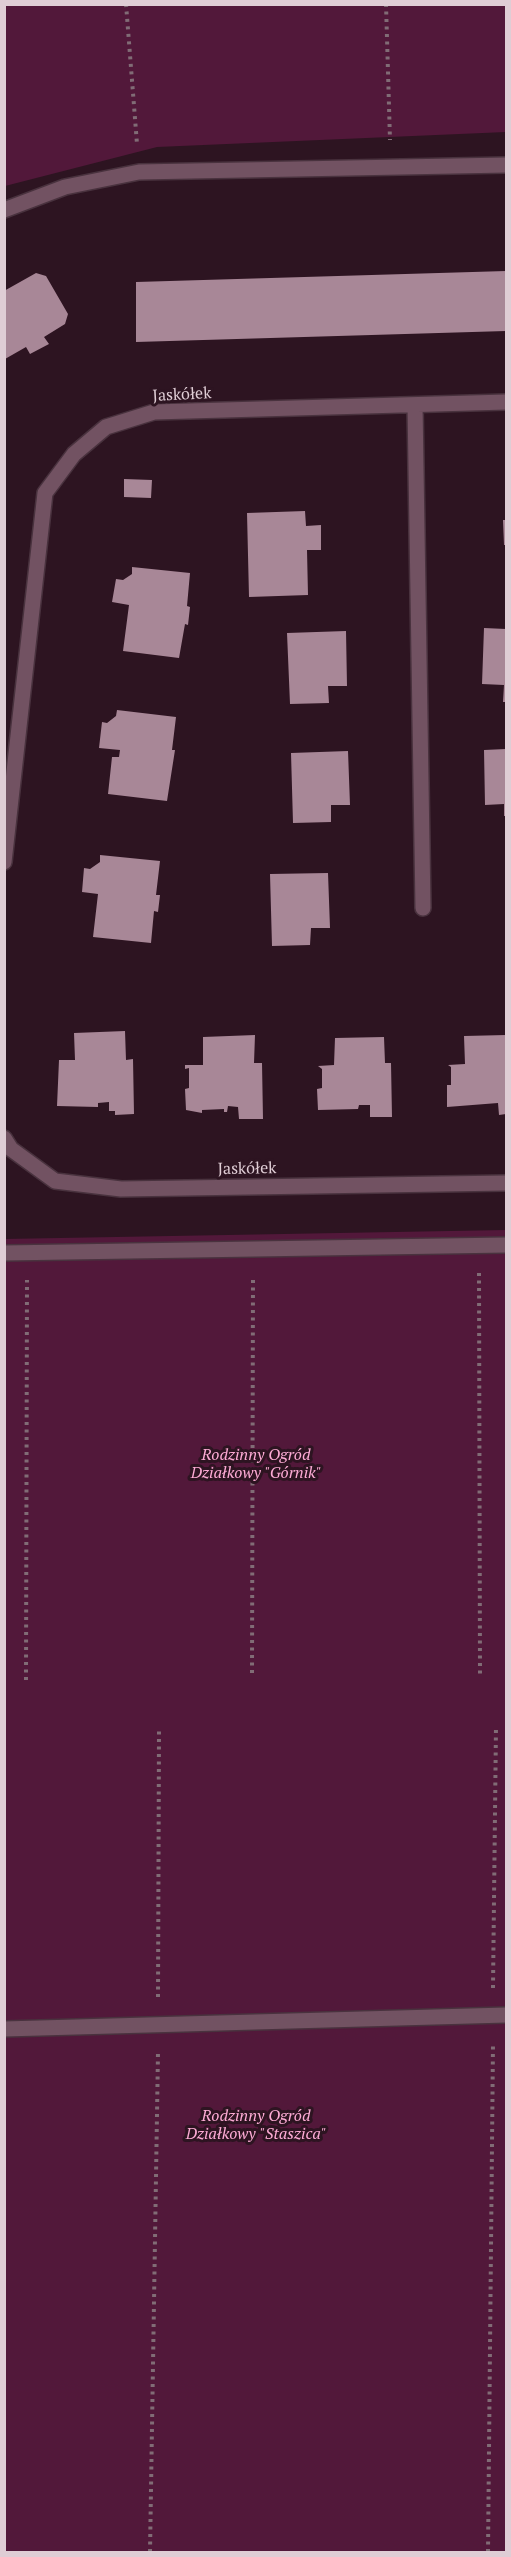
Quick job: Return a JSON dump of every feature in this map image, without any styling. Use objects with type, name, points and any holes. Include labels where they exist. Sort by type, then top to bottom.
[{"type":"street","points":[[4,210],[65,187],[139,172],[507,165]]},
{"type":"street","name":"Jaskółek","points":[[4,862],[45,494],[74,454],[106,428],[154,412],[507,402]]},
{"type":"street","points":[[415,405],[423,908]]},
{"type":"street","name":"Jaskółek","points":[[4,1138],[11,1149],[55,1181],[121,1189],[507,1183]]},
{"type":"street","points":[[4,1253],[507,1245]]},
{"type":"street","points":[[4,2029],[500,2015]]},
{"type":"path","points":[[126,4],[138,152]]},
{"type":"path","points":[[386,4],[390,136]]},
{"type":"path","points":[[479,1245],[480,1674]]},
{"type":"path","points":[[252,1673],[253,1249]]},
{"type":"path","points":[[26,1680],[27,1253]]},
{"type":"path","points":[[488,2553],[500,2015],[496,1726]]},
{"type":"path","points":[[150,2553],[158,2025],[159,1731]]},
{"type":"green space","points":[[5,4],[506,5],[506,132],[157,147],[5,186]]},
{"type":"green space","name":"Rodzinny Ogród Działkowy \"Staszica\"","points":[[506,1230],[506,2552],[5,2552],[4,1239]]},
{"type":"building","points":[[506,271],[506,331],[136,342],[136,282]]},
{"type":"building","points":[[36,273],[46,276],[68,314],[65,324],[44,337],[49,344],[30,354],[26,347],[5,359],[4,291]]},
{"type":"building","points":[[124,479],[152,480],[151,498],[124,497]]},
{"type":"building","points":[[305,511],[306,526],[321,525],[321,550],[307,550],[308,595],[249,597],[247,513]]},
{"type":"building","points":[[503,520],[506,520],[506,545],[504,545]]},
{"type":"building","points":[[132,567],[190,573],[188,625],[185,624],[179,658],[123,651],[129,605],[112,602],[116,579],[123,580],[132,574]]},
{"type":"building","points":[[484,628],[506,629],[506,702],[503,702],[504,685],[482,684]]},
{"type":"building","points":[[346,631],[347,686],[328,686],[329,703],[290,704],[287,633]]},
{"type":"building","points":[[117,710],[176,717],[172,750],[175,750],[167,801],[108,794],[112,757],[119,757],[120,750],[99,748],[102,722],[107,723],[116,716]]},
{"type":"building","points":[[506,749],[506,816],[504,816],[504,804],[485,805],[484,750]]},
{"type":"building","points":[[348,751],[350,805],[331,805],[331,822],[293,823],[291,753]]},
{"type":"building","points":[[100,855],[160,861],[156,895],[160,895],[158,912],[154,911],[151,943],[93,937],[98,894],[82,892],[84,868],[90,869],[100,862]]},
{"type":"building","points":[[328,873],[330,928],[311,928],[310,945],[272,946],[270,874]]},
{"type":"building","points":[[125,1031],[126,1060],[133,1059],[134,1114],[115,1115],[115,1111],[109,1111],[109,1102],[98,1103],[98,1107],[57,1106],[59,1060],[75,1060],[74,1033]]},
{"type":"building","points":[[255,1035],[254,1063],[262,1063],[263,1119],[239,1119],[238,1107],[228,1106],[227,1112],[224,1112],[224,1109],[202,1110],[202,1113],[186,1110],[185,1089],[189,1088],[189,1068],[185,1069],[185,1065],[203,1065],[203,1037]]},
{"type":"building","points":[[506,1035],[506,1114],[499,1115],[498,1103],[447,1107],[447,1085],[451,1085],[451,1067],[448,1065],[465,1064],[464,1036]]},
{"type":"building","points":[[384,1037],[385,1063],[391,1063],[392,1117],[370,1117],[370,1105],[359,1105],[358,1109],[318,1110],[317,1089],[322,1088],[322,1069],[318,1066],[334,1065],[335,1038]]},
{"type":"park label","name":"Rodzinny Ogród Działkowy \"Górnik\"","points":[[256,1464]]}]
